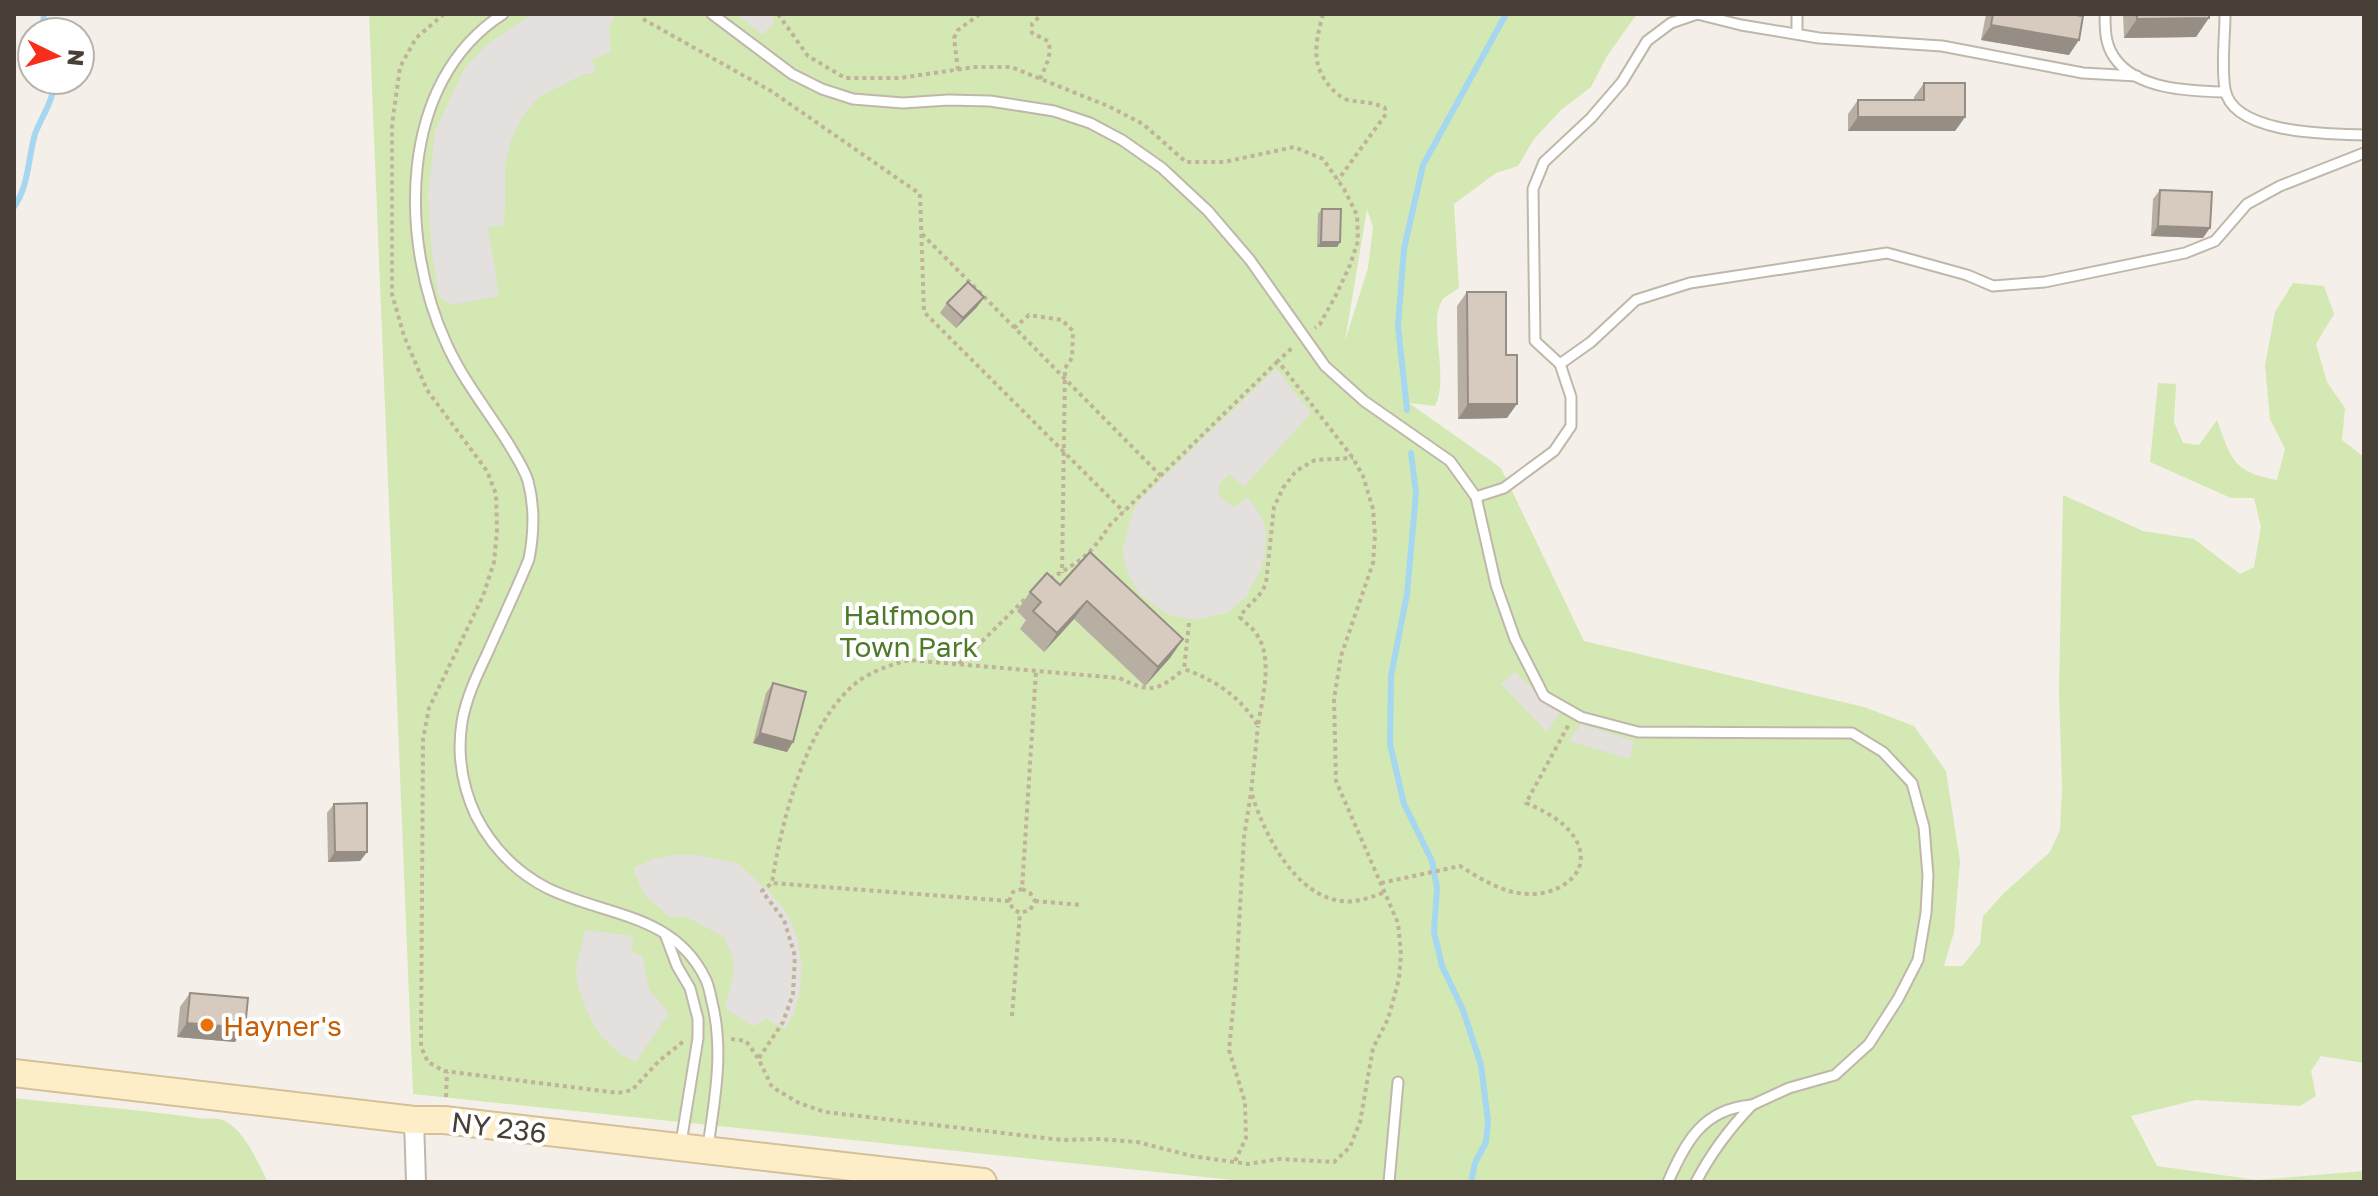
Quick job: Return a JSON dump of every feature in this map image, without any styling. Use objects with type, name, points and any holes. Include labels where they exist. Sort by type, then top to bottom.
[{"type":"main road","name":"NY 236","points":[[14,1073],[708,1151],[849,1174],[983,1182]]},
{"type":"street","points":[[414,1120],[416,1182]]},
{"type":"lane","points":[[503,14],[473,37],[434,94],[417,163],[418,240],[426,292],[446,344],[519,461],[532,497],[533,539],[529,559],[472,687],[462,720],[460,755],[466,795],[482,827],[499,851],[522,873],[548,889],[628,915],[677,940],[691,956],[706,980],[715,1014],[718,1057],[708,1151]]},
{"type":"lane","points":[[712,14],[792,74],[832,93],[853,99],[903,103],[990,101],[1054,111],[1090,123],[1122,140],[1162,168],[1208,211],[1250,260],[1325,366],[1364,401],[1450,461],[1476,497],[1496,585],[1515,639],[1544,696],[1575,713],[1638,732],[1852,733],[1883,752],[1912,783],[1924,827],[1928,876],[1926,913],[1918,960],[1898,999],[1869,1044],[1835,1075],[1789,1088],[1752,1105],[1719,1112],[1699,1129],[1683,1151],[1668,1182]]},
{"type":"lane","points":[[1476,497],[1504,488],[1554,451],[1571,426],[1571,397],[1560,364],[1535,341],[1533,189],[1544,162],[1591,118],[1622,82],[1647,41],[1671,23],[1697,14],[1819,38],[1942,46],[2083,73],[2137,76],[2168,88],[2225,92]]},
{"type":"lane","points":[[1797,14],[1797,34]]},
{"type":"lane","points":[[2105,14],[2105,36],[2115,58],[2137,76]]},
{"type":"lane","points":[[2225,14],[2225,92],[2237,109],[2272,127],[2364,135]]},
{"type":"lane","points":[[1560,364],[1591,342],[1636,300],[1690,283],[1887,253],[1967,275],[1993,286],[2045,282],[2185,253],[2215,241],[2247,204],[2364,153]]},
{"type":"lane","points":[[665,934],[677,966],[690,988],[698,1019],[698,1038],[680,1148]]},
{"type":"lane","points":[[1389,1182],[1398,1082]]},
{"type":"lane","points":[[1696,1182],[1731,1127],[1752,1105]]},
{"type":"path","points":[[444,14],[416,38],[400,67],[392,125],[392,294],[404,336],[427,390],[487,471],[496,494],[497,531],[494,562],[483,596],[429,708],[423,739],[421,1047],[428,1062],[447,1072],[618,1093],[632,1090],[659,1061],[690,1038]]},
{"type":"path","points":[[778,14],[808,56],[845,78],[900,78],[975,67],[1011,67],[1108,106],[1143,124],[1186,162],[1224,162],[1294,147],[1323,159],[1357,215],[1358,241],[1350,265],[1320,324],[1110,525],[1092,552],[1041,586]]},
{"type":"path","points":[[958,70],[954,38],[958,30],[980,14]]},
{"type":"path","points":[[1040,79],[1051,48],[1048,41],[1032,33],[1032,24],[1042,14]]},
{"type":"path","points":[[1323,14],[1318,30],[1317,67],[1324,80],[1348,100],[1373,102],[1385,108],[1386,114],[1338,180]]},
{"type":"path","points":[[643,19],[771,91],[920,194],[924,312],[1124,512]]},
{"type":"path","points":[[922,234],[1161,476]]},
{"type":"path","points":[[1014,328],[1029,315],[1062,320],[1073,331],[1072,358],[1065,368],[1062,573]]},
{"type":"path","points":[[728,1038],[746,1041],[772,1087],[799,1103],[825,1112],[1062,1140],[1137,1142],[1192,1156],[1248,1164],[1280,1159],[1334,1162],[1350,1147],[1360,1122],[1373,1048],[1388,1019],[1399,979],[1401,954],[1398,923],[1336,781],[1334,699],[1341,656],[1373,563],[1373,509],[1363,476],[1353,458],[1278,361]]},
{"type":"path","points":[[1235,1163],[1246,1138],[1245,1102],[1229,1050],[1244,837],[1265,675],[1262,643],[1240,617],[1262,594],[1266,583],[1274,507],[1296,471],[1315,460],[1353,458]]},
{"type":"path","points":[[959,664],[1031,594]]},
{"type":"path","points":[[772,883],[793,793],[806,758],[827,714],[861,679],[886,666],[909,660],[1119,678],[1151,690],[1173,679],[1184,669],[1189,623]]},
{"type":"path","points":[[1184,669],[1206,677],[1225,689],[1242,703],[1258,726]]},
{"type":"path","points":[[1022,889],[1036,671]]},
{"type":"path","points":[[1381,883],[1460,866],[1492,885],[1527,894],[1551,892],[1567,885],[1577,872],[1577,843],[1568,829],[1552,816],[1526,803],[1575,713]]},
{"type":"path","points":[[1251,793],[1275,848],[1303,882],[1324,896],[1342,901],[1366,899],[1385,892]]},
{"type":"path","points":[[758,1058],[783,1022],[793,994],[795,956],[784,920],[762,891],[772,883],[1009,901]]},
{"type":"path","points":[[1009,901],[1013,892],[1022,889],[1030,893],[1035,901]]},
{"type":"path","points":[[1009,901],[1013,909],[1020,913],[1030,910],[1035,901]]},
{"type":"path","points":[[1035,901],[1082,905]]},
{"type":"path","points":[[1012,1016],[1020,913]]},
{"type":"path","points":[[445,1103],[447,1072]]},
{"type":"green space","name":"Halfmoon Town Park","points":[[369,14],[1637,14],[1607,56],[1591,87],[1561,110],[1534,139],[1518,166],[1496,173],[1454,204],[1459,288],[1443,299],[1439,308],[1439,394],[1435,406],[1409,403],[1501,468],[1584,641],[1864,707],[1914,726],[1946,771],[1960,861],[1954,932],[1944,966],[1962,966],[1980,944],[1983,916],[2050,852],[2060,830],[2063,495],[2143,531],[2194,539],[2240,574],[2254,567],[2261,527],[2254,498],[2231,498],[2150,462],[2158,383],[2176,384],[2174,422],[2183,443],[2199,445],[2217,420],[2226,445],[2242,468],[2277,480],[2285,449],[2270,419],[2265,365],[2275,312],[2293,283],[2324,286],[2334,314],[2316,344],[2327,382],[2345,408],[2342,440],[2364,457],[2364,1063],[2321,1056],[2311,1071],[2316,1096],[2300,1106],[2196,1100],[2131,1116],[2157,1166],[2257,1180],[2364,1171],[2364,1182],[1252,1182],[413,1094]],"holes":[[[1367,209],[1373,227],[1368,268],[1345,341]]]},
{"type":"green space","points":[[14,1098],[224,1120],[246,1141],[268,1182],[14,1182]]},
{"type":"shaded area","points":[[532,14],[616,14],[609,28],[611,52],[592,59],[596,72],[582,75],[539,97],[522,117],[511,140],[505,167],[503,226],[488,227],[499,296],[451,305],[439,297],[432,255],[428,197],[435,131],[464,69],[486,45]]},
{"type":"shaded area","points":[[735,14],[770,14],[775,21],[763,35]]},
{"type":"shaded area","points":[[1276,368],[1311,413],[1244,487],[1229,474],[1219,484],[1219,495],[1227,503],[1235,507],[1248,497],[1263,519],[1266,535],[1261,569],[1246,597],[1227,613],[1195,620],[1169,615],[1140,595],[1124,563],[1123,548],[1133,511],[1140,500]]},
{"type":"shaded area","points":[[1515,672],[1559,713],[1547,732],[1501,684]]},
{"type":"shaded area","points":[[1581,724],[1634,741],[1630,759],[1569,741]]},
{"type":"shaded area","points":[[675,855],[697,855],[737,863],[769,891],[788,915],[797,937],[802,965],[794,1014],[785,1029],[766,1019],[753,1026],[725,1008],[734,972],[732,955],[723,936],[686,917],[669,917],[643,893],[633,868]]},
{"type":"shaded area","points":[[585,930],[633,936],[632,952],[643,956],[649,990],[669,1013],[636,1062],[620,1054],[599,1034],[587,1012],[578,987],[576,969]]},
{"type":"building","points":[[1993,14],[2083,16],[2079,40],[1991,25]]},
{"type":"building","points":[[2137,14],[2209,14],[2209,18],[2137,19]]},
{"type":"building","points":[[1924,83],[1965,83],[1965,117],[1858,117],[1858,100],[1924,100]]},
{"type":"building","points":[[2160,190],[2212,192],[2210,228],[2158,226]]},
{"type":"building","points":[[1322,209],[1341,209],[1340,242],[1321,242]]},
{"type":"building","points":[[968,282],[984,297],[963,318],[947,303]]},
{"type":"building","points":[[1467,292],[1506,292],[1506,355],[1517,355],[1517,404],[1468,404]]},
{"type":"building","points":[[1090,552],[1183,639],[1158,667],[1087,601],[1057,633],[1033,611],[1041,602],[1030,592],[1047,573],[1060,585]]},
{"type":"building","points":[[773,683],[806,692],[793,742],[760,733]]},
{"type":"building","points":[[367,803],[367,852],[335,852],[334,804]]},
{"type":"building","points":[[190,993],[248,998],[245,1028],[187,1023]]},
{"type":"waterway","points":[[1407,410],[1398,326],[1404,249],[1423,165],[1506,14]]},
{"type":"waterway","points":[[14,207],[25,181],[35,134],[51,96]]},
{"type":"waterway","points":[[1411,453],[1416,493],[1407,594],[1391,676],[1390,744],[1404,804],[1432,861],[1437,888],[1434,932],[1442,966],[1463,1010],[1481,1065],[1488,1121],[1486,1142],[1475,1163],[1471,1182]]},
{"type":"place","name":"Hayner's","points":[[207,1025]]}]
